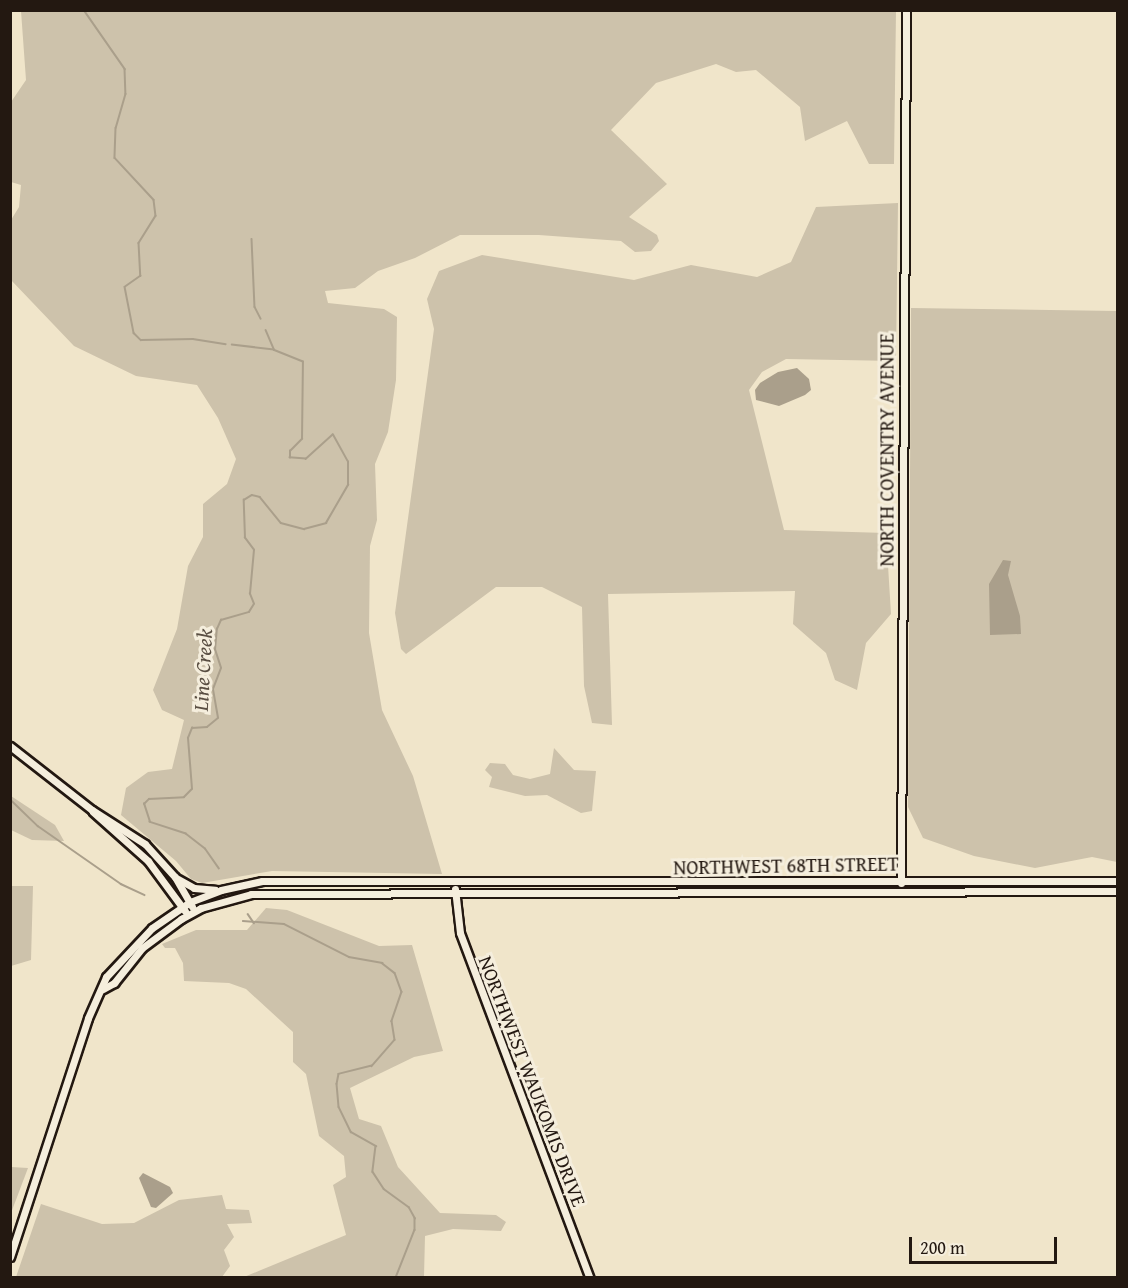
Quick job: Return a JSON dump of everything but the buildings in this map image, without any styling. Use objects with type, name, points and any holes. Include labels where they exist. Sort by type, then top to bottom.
[{"type":"main road","name":"NORTH COVENTRY AVENUE","points":[[901,889],[906,10]]},
{"type":"main road","points":[[10,746],[92,810],[148,861],[188,915]]},
{"type":"main road","points":[[92,810],[145,844],[175,877],[195,910]]},
{"type":"main road","points":[[175,877],[194,888],[221,890]]},
{"type":"main road","points":[[10,1257],[86,1024],[103,989],[106,977],[125,952],[190,902],[221,890],[262,881],[455,883]]},
{"type":"main road","name":"NORTHWEST 68TH STREET","points":[[455,883],[1118,881]]},
{"type":"main road","name":"NORTHWEST WAUKOMIS DRIVE","points":[[455,883],[460,933],[590,1278]]},
{"type":"main road","points":[[516,884],[516,894]]},
{"type":"main road","name":"NORTHWEST 68TH STREET","points":[[455,893],[901,889],[1118,891]]},
{"type":"main road","points":[[103,989],[114,982],[142,948],[195,910],[251,894],[276,892],[455,893]]},
{"type":"shaded area","points":[[21,11],[896,11],[894,164],[869,164],[847,121],[805,141],[800,107],[756,70],[736,72],[716,64],[656,83],[611,130],[667,184],[629,217],[657,235],[659,241],[651,251],[635,252],[621,241],[539,235],[460,235],[415,258],[378,271],[355,288],[325,291],[328,303],[384,309],[397,317],[396,380],[388,432],[375,464],[377,520],[370,546],[369,633],[382,710],[413,776],[442,874],[272,871],[202,883],[191,879],[176,861],[121,815],[126,788],[148,772],[172,769],[184,720],[162,710],[153,690],[177,629],[188,566],[203,537],[203,504],[227,484],[236,459],[218,418],[197,385],[136,376],[74,346],[11,280],[11,220],[19,207],[21,185],[11,182],[11,102],[26,80]]},
{"type":"shaded area","points":[[898,203],[896,361],[786,359],[762,372],[749,390],[784,530],[886,533],[891,614],[866,643],[857,690],[835,680],[826,653],[793,624],[795,591],[608,594],[612,725],[592,723],[584,686],[582,607],[542,587],[496,587],[406,654],[401,649],[395,613],[434,329],[427,299],[439,271],[482,255],[634,280],[691,265],[757,277],[791,262],[816,207]]},
{"type":"shaded area","points":[[911,308],[1117,311],[1117,862],[1092,857],[1035,868],[974,856],[923,838],[908,807]]},
{"type":"shaded area","points":[[797,368],[809,379],[811,390],[805,395],[779,406],[756,400],[755,390],[760,383],[778,372]]},
{"type":"shaded area","points":[[1003,560],[1011,561],[1008,575],[1020,616],[1021,634],[990,635],[989,584]]},
{"type":"shaded area","points":[[554,748],[574,770],[596,771],[592,811],[581,813],[547,795],[525,796],[489,787],[492,777],[485,770],[490,763],[505,764],[513,775],[530,779],[550,774]]},
{"type":"shaded area","points":[[11,796],[55,825],[64,841],[32,840],[11,830]]},
{"type":"shaded area","points":[[11,886],[33,886],[31,960],[11,966]]},
{"type":"shaded area","points":[[266,908],[287,910],[379,946],[412,945],[443,1051],[414,1057],[350,1088],[359,1119],[381,1126],[398,1167],[440,1213],[496,1215],[506,1222],[501,1231],[453,1229],[425,1236],[424,1277],[244,1277],[346,1235],[333,1185],[346,1177],[344,1156],[319,1136],[306,1074],[293,1062],[293,1032],[246,989],[229,983],[184,981],[183,963],[175,948],[165,948],[162,944],[196,930],[247,930]]},
{"type":"shaded area","points":[[10,1167],[28,1168],[11,1213]]},
{"type":"shaded area","points":[[143,1173],[170,1187],[173,1193],[156,1208],[151,1207],[139,1178]]},
{"type":"shaded area","points":[[222,1195],[226,1209],[249,1210],[252,1223],[227,1224],[234,1237],[224,1250],[230,1266],[222,1277],[16,1277],[41,1204],[102,1224],[134,1223],[179,1200]]},
{"type":"waterway","name":"Line Creek","points":[[84,10],[125,69],[126,94],[116,128],[115,158],[154,200],[156,216],[139,243],[141,276],[125,287],[134,333],[141,340],[193,339],[226,344]]},
{"type":"waterway","points":[[252,239],[255,307],[261,319]]},
{"type":"waterway","points":[[266,330],[274,349]]},
{"type":"waterway","name":"Line Creek","points":[[219,869],[205,849],[186,834],[150,822],[144,804],[149,799],[184,797],[192,789],[188,738],[192,728],[207,727],[218,718],[213,689],[221,668],[215,650],[217,629],[221,620],[249,612],[254,604],[250,594],[254,550],[245,538],[244,500],[252,495],[260,497],[281,523],[304,529],[326,523],[348,485],[348,462],[333,435],[306,459],[290,458],[290,451],[302,439],[303,362],[274,350],[232,345]]},
{"type":"waterway","points":[[10,799],[38,826],[121,884],[145,895]]},
{"type":"waterway","name":"Line Creek","points":[[248,914],[254,923]]},
{"type":"waterway","name":"Line Creek","points":[[243,921],[284,924],[349,957],[382,963],[395,973],[402,992],[392,1021],[395,1040],[372,1066],[339,1074],[337,1084],[339,1107],[351,1132],[376,1146],[373,1172],[384,1189],[409,1207],[415,1218],[415,1230],[396,1278]]}]
